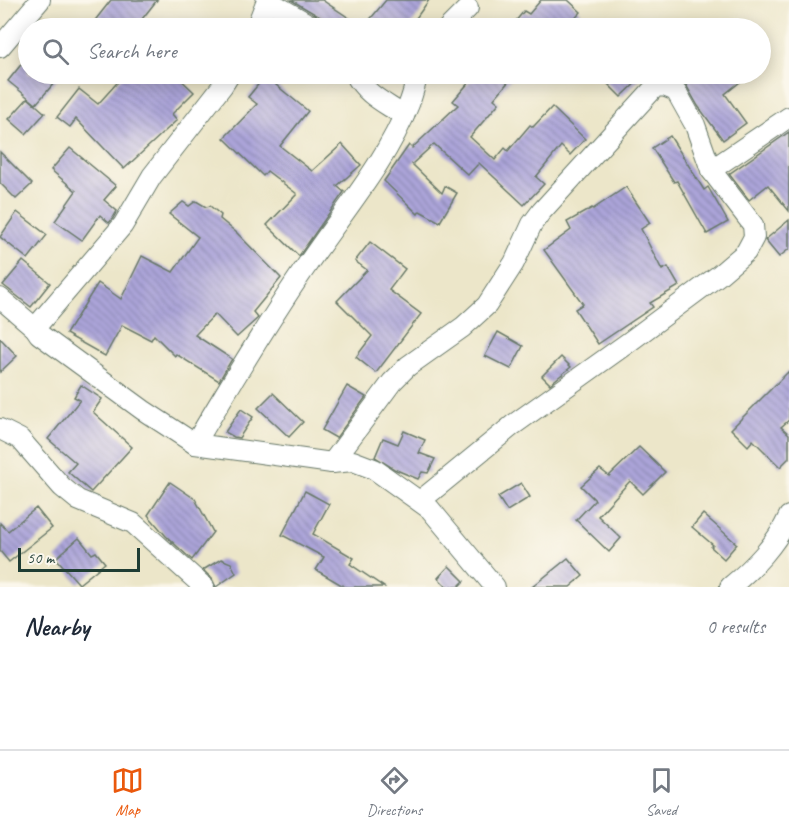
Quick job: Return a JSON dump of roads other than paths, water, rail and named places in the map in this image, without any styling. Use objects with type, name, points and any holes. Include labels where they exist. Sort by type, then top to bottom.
[{"type":"street","points":[[25,18],[40,0]]},
{"type":"street","points":[[260,18],[267,0],[298,18]]},
{"type":"street","points":[[458,18],[468,8]]},
{"type":"street","points":[[0,47],[18,26]]},
{"type":"street","points":[[35,328],[123,225],[152,176],[224,84]]},
{"type":"street","points":[[362,84],[368,93],[404,116]]},
{"type":"street","points":[[195,444],[262,332],[308,263],[348,209],[396,133],[410,103],[415,84]]},
{"type":"street","points":[[332,463],[393,382],[408,366],[463,327],[487,305],[514,263],[526,242],[532,224],[541,212],[655,87],[664,86],[676,91],[695,125],[711,170],[753,225],[754,237],[746,252],[629,342],[513,425],[420,501]]},
{"type":"street","points":[[711,170],[789,117]]},
{"type":"street","points":[[0,298],[48,341],[143,410],[195,444],[332,463],[353,460],[374,469],[430,508],[495,587]]},
{"type":"street","points":[[0,429],[20,439],[62,487],[78,500],[133,524],[204,587]]},
{"type":"street","points":[[730,587],[747,573],[771,546],[789,516]]}]
